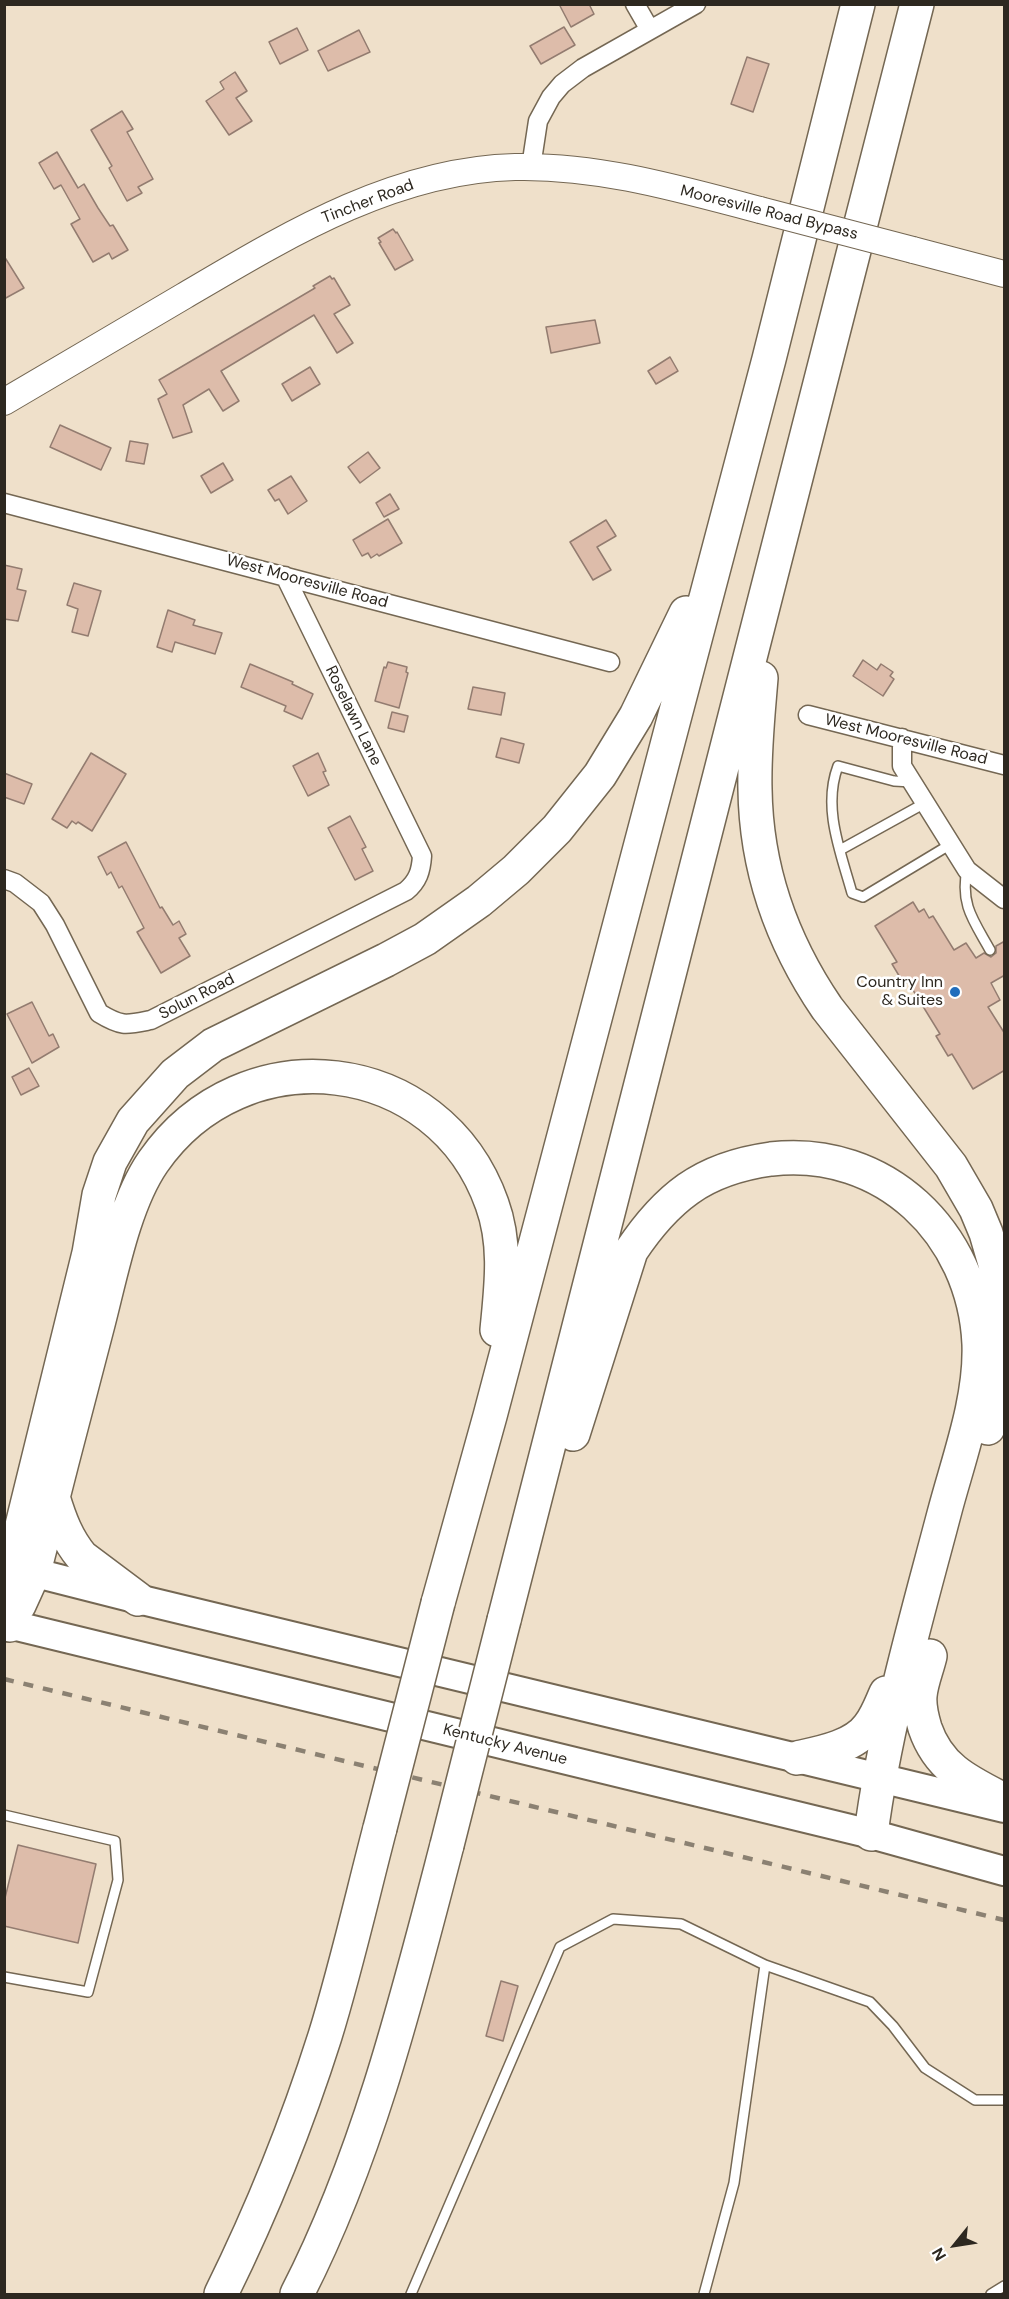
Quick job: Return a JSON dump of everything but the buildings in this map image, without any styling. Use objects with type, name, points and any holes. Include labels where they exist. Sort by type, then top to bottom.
[{"type":"highway","points":[[221,2295],[277,2171],[325,2035],[769,359],[858,4]]},
{"type":"highway","points":[[297,2295],[334,2211],[391,2050],[447,1845],[917,4]]},
{"type":"highway","points":[[7,1624],[34,1469],[89,1253],[104,1177],[133,1121],[164,1085],[187,1064],[226,1037],[386,960],[424,939],[479,901],[542,845],[592,787],[627,731],[657,674],[720,541]]},
{"type":"highway","points":[[766,599],[755,788],[759,845],[773,902],[787,938],[810,983],[942,1153],[964,1187],[986,1233],[998,1273],[1004,1306],[1004,1348],[999,1382],[920,1697],[887,1780],[871,1834]]},
{"type":"highway","points":[[17,1568],[53,1497],[111,1277],[131,1209],[146,1174],[174,1136],[197,1115],[237,1092],[267,1081],[313,1076],[361,1082],[389,1092],[418,1107],[442,1126],[464,1149],[480,1175],[492,1204],[502,1247],[502,1275],[490,1416]]},
{"type":"highway","points":[[512,1588],[534,1557],[631,1251],[664,1208],[689,1188],[719,1172],[753,1162],[788,1158],[817,1160],[849,1166],[879,1178],[907,1197],[923,1212],[951,1247],[966,1278],[975,1308],[979,1345],[975,1392],[909,1648],[887,1780]]},
{"type":"highway","points":[[4,1513],[34,1469]]},
{"type":"highway","points":[[53,1497],[61,1523],[75,1549],[82,1557],[138,1599]]},
{"type":"highway","points":[[797,1758],[842,1745],[865,1731],[876,1716],[909,1648]]},
{"type":"highway","points":[[920,1697],[924,1725],[941,1759],[963,1778],[1005,1800]]},
{"type":"main road","points":[[17,1568],[1005,1808]]},
{"type":"main road","name":"Kentucky Avenue","points":[[7,1624],[871,1834],[1005,1871]]},
{"type":"street","points":[[635,4],[650,30]]},
{"type":"street","points":[[531,167],[532,146],[538,121],[556,90],[575,73],[696,4]]},
{"type":"street","name":"Mooresville Road Bypass","points":[[531,167],[622,177],[760,210],[1005,274]]},
{"type":"street","name":"Tincher Road","points":[[4,402],[249,258],[335,213],[381,194],[427,180],[484,170],[531,167]]},
{"type":"street","name":"West Mooresville Road","points":[[4,502],[610,662]]},
{"type":"street","name":"Roselawn Lane","points":[[285,576],[422,856]]},
{"type":"street","name":"West Mooresville Road","points":[[808,715],[1005,765]]},
{"type":"street","points":[[902,738],[902,766],[967,870],[1005,899]]},
{"type":"street","name":"Solun Road","points":[[4,879],[15,883],[41,903],[55,925],[99,1013],[112,1021],[125,1025],[151,1020],[406,891],[419,876],[422,856]]},
{"type":"lane","points":[[912,782],[894,781],[838,766],[832,781],[832,820],[852,893],[863,897],[951,844]]},
{"type":"lane","points":[[840,850],[925,803]]},
{"type":"lane","points":[[967,870],[966,904],[990,950]]},
{"type":"lane","points":[[4,1815],[115,1841],[117,1880],[88,1992],[4,1977]]},
{"type":"lane","points":[[411,2295],[560,1947],[613,1920],[681,1924],[765,1965],[870,2002],[925,2068],[975,2100],[1005,2100]]},
{"type":"lane","points":[[704,2295],[734,2183],[765,1965]]},
{"type":"lane","points":[[991,2295],[1005,2286]]},
{"type":"railway","points":[[4,1679],[1004,1920]]},
{"type":"place","name":"Country Inn & Suites","points":[[955,992]]}]
